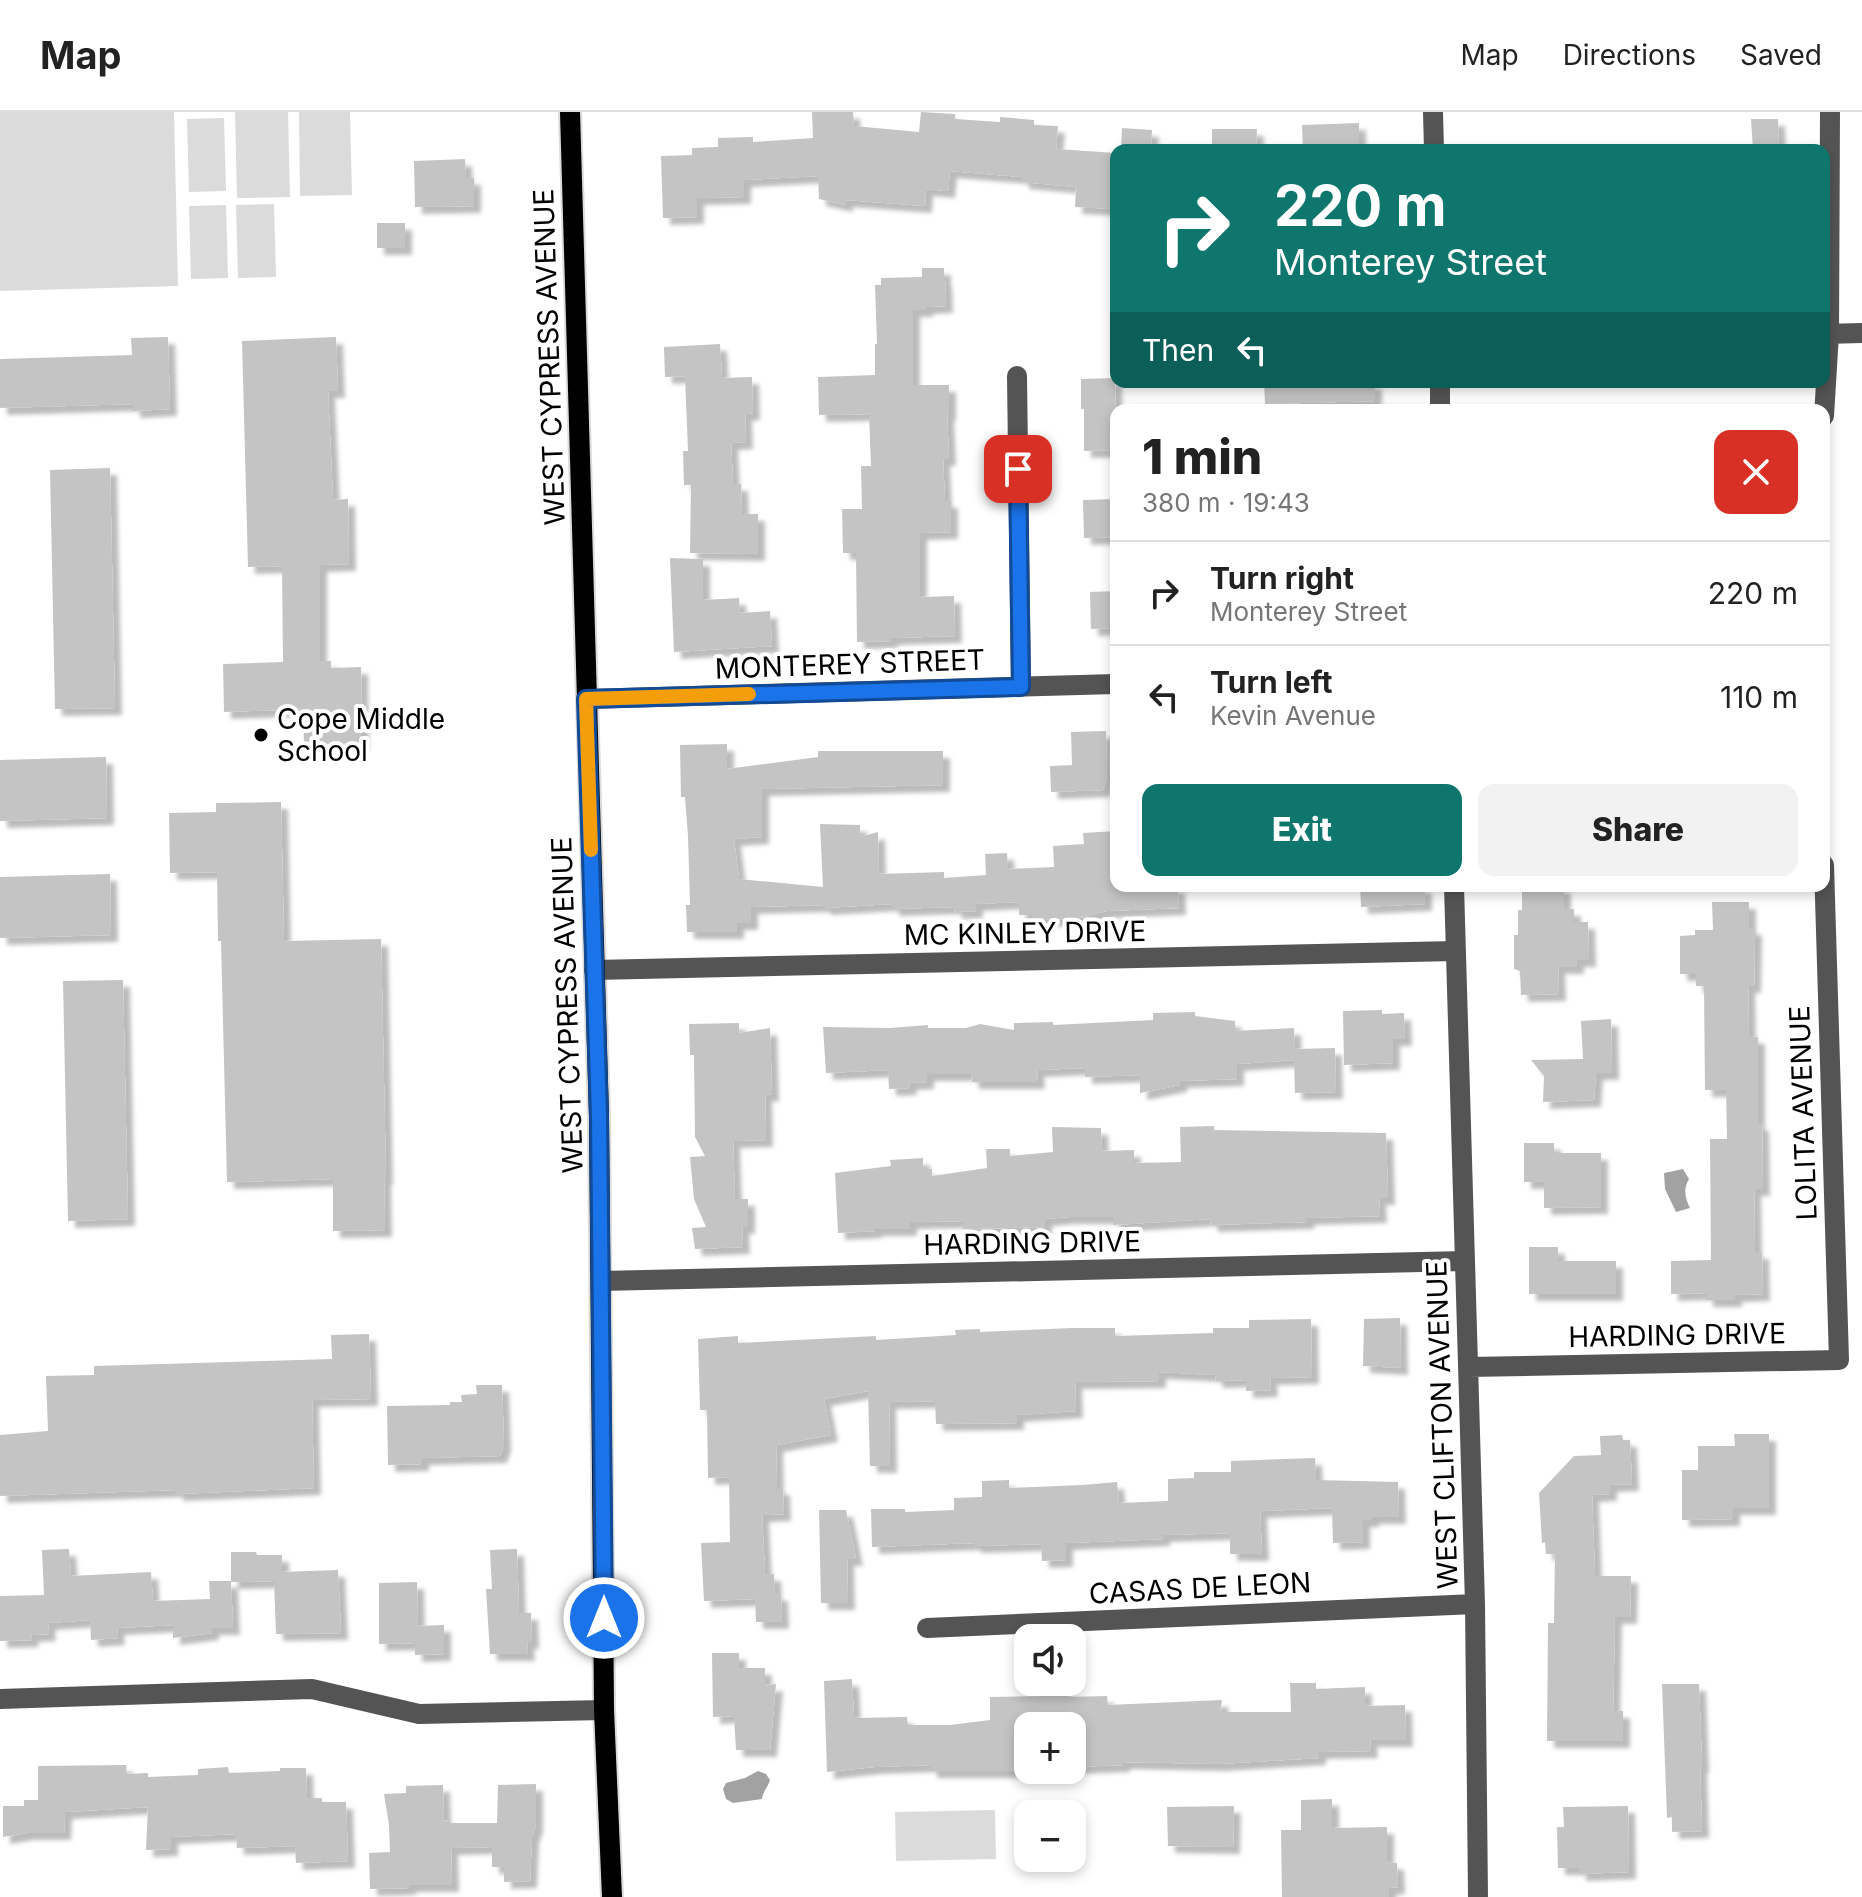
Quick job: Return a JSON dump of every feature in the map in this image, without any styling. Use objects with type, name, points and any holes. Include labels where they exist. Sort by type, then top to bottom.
[{"type":"main road","name":"WEST CYPRESS AVENUE","points":[[570,112],[599,1116],[604,1710],[612,1897]]},
{"type":"street","points":[[1433,112],[1434,144]]},
{"type":"street","points":[[1829,144],[1830,112]]},
{"type":"street","points":[[1830,334],[1862,333]]},
{"type":"street","points":[[1017,376],[1021,687]]},
{"type":"street","name":"MONTEREY STREET","points":[[586,699],[1110,684]]},
{"type":"street","name":"WEST CLIFTON AVENUE","points":[[1454,892],[1475,1604],[1478,1897]]},
{"type":"street","name":"LOLITA AVENUE","points":[[1825,892],[1839,1360]]},
{"type":"street","name":"MC KINLEY DRIVE","points":[[594,970],[1456,951]]},
{"type":"street","name":"HARDING DRIVE","points":[[601,1281],[1465,1261]]},
{"type":"street","name":"HARDING DRIVE","points":[[1468,1367],[1839,1360]]},
{"type":"street","name":"CASAS DE LEON","points":[[927,1628],[1475,1604]]},
{"type":"street","points":[[0,1699],[312,1689],[419,1714],[604,1710]]},
{"type":"shaded area","points":[[0,112],[174,112],[178,286],[0,291]]},
{"type":"shaded area","points":[[235,112],[288,112],[290,197],[237,198]]},
{"type":"shaded area","points":[[299,112],[350,112],[352,195],[300,196]]},
{"type":"shaded area","points":[[224,118],[226,191],[189,192],[187,119]]},
{"type":"shaded area","points":[[274,204],[276,277],[238,278],[236,205]]},
{"type":"shaded area","points":[[226,205],[228,278],[191,279],[189,206]]},
{"type":"shaded area","points":[[1683,1169],[1689,1179],[1685,1194],[1690,1208],[1676,1212],[1665,1189],[1664,1173]]},
{"type":"shaded area","points":[[758,1771],[770,1780],[762,1799],[733,1803],[726,1799],[723,1789],[726,1783]]},
{"type":"shaded area","points":[[995,1810],[996,1859],[896,1861],[895,1812]]},
{"type":"building","points":[[812,112],[853,112],[854,126],[919,132],[921,112],[955,114],[955,119],[1000,122],[1000,117],[1034,120],[1034,125],[1058,126],[1056,149],[1110,153],[1110,209],[1075,207],[1076,187],[1022,182],[1022,177],[950,171],[948,191],[926,189],[925,206],[846,200],[846,205],[819,199],[818,176],[744,180],[744,197],[697,198],[697,217],[663,218],[661,156],[692,155],[692,148],[718,147],[718,138],[753,137],[753,142],[813,138]]},
{"type":"building","points":[[1751,119],[1778,119],[1779,144],[1753,144]]},
{"type":"building","points":[[1359,123],[1359,144],[1303,144],[1302,125]]},
{"type":"building","points":[[1122,128],[1152,130],[1151,144],[1121,144]]},
{"type":"building","points":[[1212,129],[1257,129],[1256,144],[1212,144]]},
{"type":"building","points":[[465,159],[466,178],[474,178],[474,206],[415,207],[414,161]]},
{"type":"building","points":[[377,223],[405,223],[405,248],[377,248]]},
{"type":"building","points":[[922,268],[944,268],[946,306],[913,310],[913,385],[949,385],[949,459],[943,459],[945,501],[951,501],[951,532],[920,533],[920,597],[954,596],[955,636],[857,642],[856,553],[843,553],[842,509],[862,509],[861,466],[871,466],[869,414],[819,415],[818,377],[875,375],[875,285],[881,285],[881,278],[922,277]]},
{"type":"building","points":[[168,337],[170,409],[133,411],[133,404],[0,408],[0,359],[132,355],[131,338]]},
{"type":"building","points":[[336,337],[338,391],[328,391],[333,500],[348,499],[349,564],[320,565],[320,661],[331,661],[331,668],[361,667],[362,743],[304,745],[303,709],[224,712],[223,664],[283,662],[282,566],[248,567],[242,341]]},
{"type":"building","points":[[720,344],[722,378],[752,377],[753,413],[745,414],[746,442],[731,443],[733,484],[741,484],[742,514],[758,514],[758,554],[690,553],[691,485],[684,485],[683,451],[688,451],[685,376],[665,377],[664,347]]},
{"type":"building","points":[[1110,378],[1110,388],[1115,388],[1115,404],[1110,404],[1110,450],[1084,451],[1081,379]]},
{"type":"building","points":[[1264,388],[1375,388],[1375,401],[1265,404]]},
{"type":"building","points":[[110,468],[115,708],[55,709],[50,470]]},
{"type":"building","points":[[1110,499],[1110,537],[1084,538],[1083,500]]},
{"type":"building","points":[[670,558],[703,559],[703,600],[739,598],[740,613],[770,611],[772,646],[674,652]]},
{"type":"building","points":[[1110,591],[1110,628],[1091,629],[1090,592]]},
{"type":"building","points":[[1106,731],[1107,776],[1103,790],[1051,792],[1050,766],[1072,765],[1071,732]]},
{"type":"building","points":[[727,744],[727,769],[818,757],[818,751],[943,751],[943,785],[762,789],[762,837],[734,839],[739,879],[823,887],[820,824],[860,825],[860,837],[878,832],[879,874],[944,872],[944,878],[986,875],[985,854],[1007,853],[1008,869],[1054,867],[1053,846],[1084,844],[1083,833],[1110,831],[1110,892],[1178,892],[1179,908],[1106,911],[1076,919],[1032,920],[1032,915],[1019,915],[1019,902],[976,904],[976,911],[955,912],[954,907],[892,909],[892,904],[824,908],[824,905],[751,907],[751,923],[737,923],[737,932],[687,932],[686,905],[690,905],[688,836],[685,797],[681,797],[680,745]]},
{"type":"building","points":[[106,757],[107,818],[0,821],[0,760]]},
{"type":"building","points":[[281,802],[284,941],[381,939],[385,1230],[333,1231],[333,1179],[227,1182],[217,872],[170,873],[169,813],[216,812],[216,803]]},
{"type":"building","points":[[110,874],[111,935],[0,938],[0,877]]},
{"type":"building","points":[[1360,892],[1425,892],[1425,904],[1361,907]]},
{"type":"building","points":[[1522,892],[1564,892],[1564,909],[1574,909],[1574,922],[1588,922],[1589,960],[1577,960],[1577,967],[1558,967],[1559,994],[1521,995],[1520,971],[1514,969],[1514,935],[1518,935],[1518,910],[1522,910]]},
{"type":"building","points":[[1712,902],[1749,902],[1749,928],[1755,928],[1754,986],[1748,986],[1749,1036],[1758,1037],[1758,1124],[1762,1124],[1763,1189],[1754,1189],[1755,1252],[1762,1252],[1763,1294],[1735,1295],[1735,1300],[1706,1300],[1706,1293],[1671,1294],[1671,1261],[1711,1260],[1710,1139],[1727,1139],[1726,1090],[1705,1090],[1704,986],[1696,986],[1696,974],[1680,974],[1680,936],[1695,935],[1695,930],[1713,930]]},
{"type":"building","points":[[123,980],[128,1219],[68,1221],[63,981]]},
{"type":"building","points":[[1382,1010],[1382,1014],[1404,1013],[1405,1039],[1393,1039],[1393,1063],[1344,1065],[1343,1011]]},
{"type":"building","points":[[1195,1012],[1195,1016],[1235,1021],[1235,1031],[1294,1028],[1295,1049],[1335,1048],[1336,1092],[1295,1093],[1294,1060],[1237,1064],[1237,1079],[1180,1081],[1180,1085],[1140,1093],[1140,1075],[1085,1077],[1085,1068],[1037,1070],[1038,1082],[972,1082],[971,1074],[927,1074],[927,1082],[909,1083],[910,1088],[889,1089],[888,1070],[826,1073],[823,1027],[928,1025],[928,1028],[966,1028],[980,1024],[1014,1030],[1014,1023],[1053,1022],[1053,1025],[1153,1020],[1153,1013]]},
{"type":"building","points":[[1611,1019],[1612,1073],[1596,1073],[1594,1100],[1543,1102],[1544,1076],[1531,1060],[1583,1059],[1581,1021]]},
{"type":"building","points":[[739,1023],[739,1033],[770,1028],[772,1095],[765,1094],[766,1140],[733,1141],[735,1199],[748,1199],[748,1227],[742,1227],[743,1247],[695,1249],[692,1228],[706,1227],[694,1199],[690,1157],[705,1156],[695,1137],[694,1055],[690,1055],[689,1024]]},
{"type":"building","points":[[1214,1126],[1214,1130],[1386,1133],[1388,1198],[1379,1198],[1380,1216],[1211,1225],[1210,1219],[1113,1225],[1113,1217],[1069,1217],[1045,1219],[1045,1227],[963,1229],[963,1221],[910,1222],[910,1229],[838,1233],[835,1173],[891,1166],[890,1160],[923,1158],[923,1169],[932,1169],[932,1176],[987,1168],[986,1149],[1010,1149],[1010,1156],[1053,1152],[1052,1127],[1101,1128],[1102,1151],[1134,1150],[1134,1163],[1181,1162],[1180,1127]]},
{"type":"building","points":[[1524,1143],[1554,1143],[1554,1153],[1601,1153],[1601,1207],[1544,1208],[1544,1182],[1524,1182]]},
{"type":"building","points":[[1529,1247],[1558,1247],[1558,1261],[1616,1261],[1616,1294],[1529,1294]]},
{"type":"building","points":[[1400,1318],[1401,1368],[1363,1366],[1364,1319]]},
{"type":"building","points":[[1311,1319],[1312,1377],[1270,1378],[1271,1390],[1246,1391],[1246,1380],[1216,1381],[1215,1375],[1159,1372],[1159,1381],[1075,1382],[1076,1411],[1017,1415],[1017,1423],[936,1424],[935,1401],[889,1402],[890,1466],[870,1466],[868,1391],[824,1399],[831,1435],[776,1445],[777,1488],[783,1488],[784,1514],[762,1515],[765,1574],[774,1574],[775,1594],[781,1594],[782,1622],[756,1622],[755,1599],[704,1601],[701,1543],[730,1542],[729,1477],[708,1478],[707,1410],[700,1410],[698,1339],[738,1336],[738,1343],[876,1336],[876,1340],[956,1335],[955,1330],[980,1329],[980,1332],[1115,1328],[1115,1336],[1213,1333],[1213,1328],[1249,1328],[1249,1320]]},
{"type":"building","points":[[369,1334],[371,1399],[312,1400],[314,1488],[176,1494],[176,1490],[0,1496],[0,1435],[48,1431],[46,1376],[94,1375],[94,1366],[332,1359],[331,1335]]},
{"type":"building","points":[[476,1385],[502,1385],[504,1444],[500,1456],[422,1458],[422,1464],[388,1465],[387,1406],[450,1405],[450,1402],[462,1402],[461,1395],[477,1394]]},
{"type":"building","points":[[1734,1434],[1769,1434],[1769,1508],[1733,1508],[1733,1519],[1682,1520],[1682,1470],[1698,1470],[1698,1446],[1735,1446]]},
{"type":"building","points":[[1622,1435],[1623,1440],[1630,1440],[1632,1484],[1610,1485],[1610,1494],[1592,1495],[1595,1576],[1631,1576],[1630,1617],[1615,1617],[1613,1711],[1623,1711],[1623,1741],[1547,1741],[1548,1623],[1554,1623],[1555,1554],[1546,1554],[1545,1542],[1542,1543],[1539,1493],[1574,1456],[1601,1455],[1600,1436]]},
{"type":"building","points":[[1315,1458],[1316,1480],[1398,1482],[1399,1517],[1363,1520],[1363,1542],[1333,1543],[1332,1508],[1260,1511],[1262,1554],[1230,1554],[1230,1533],[1066,1543],[1066,1560],[1042,1561],[1041,1544],[872,1547],[871,1509],[905,1509],[905,1512],[954,1510],[954,1498],[982,1497],[982,1481],[1009,1480],[1009,1488],[1117,1482],[1119,1503],[1168,1501],[1168,1479],[1194,1478],[1194,1472],[1231,1472],[1231,1461]]},
{"type":"building","points":[[819,1510],[846,1510],[856,1559],[847,1559],[848,1603],[821,1603]]},
{"type":"building","points":[[69,1549],[71,1576],[151,1572],[153,1601],[210,1599],[209,1581],[231,1581],[231,1552],[282,1555],[282,1572],[338,1570],[341,1633],[276,1634],[274,1581],[231,1582],[233,1628],[212,1628],[212,1633],[173,1638],[173,1625],[117,1628],[118,1638],[91,1640],[90,1620],[48,1623],[49,1634],[31,1635],[32,1640],[0,1641],[0,1596],[44,1595],[42,1550]]},
{"type":"building","points":[[517,1549],[519,1613],[531,1613],[532,1642],[527,1642],[528,1654],[490,1654],[486,1589],[492,1589],[490,1550]]},
{"type":"building","points":[[417,1582],[418,1626],[444,1625],[444,1654],[415,1655],[415,1643],[379,1644],[379,1583]]},
{"type":"building","points":[[712,1653],[739,1653],[739,1668],[765,1668],[765,1685],[776,1684],[770,1750],[736,1750],[734,1716],[713,1717]]},
{"type":"building","points":[[852,1679],[854,1718],[907,1717],[908,1725],[950,1725],[990,1720],[990,1697],[1107,1696],[1108,1705],[1222,1700],[1220,1712],[1291,1712],[1290,1683],[1316,1683],[1316,1689],[1365,1687],[1365,1706],[1405,1705],[1406,1740],[1370,1740],[1371,1751],[1319,1752],[1319,1758],[1218,1764],[1123,1762],[1123,1765],[1086,1766],[1086,1712],[1014,1712],[1014,1771],[930,1771],[930,1765],[827,1772],[824,1681]]},
{"type":"building","points":[[1662,1684],[1699,1684],[1702,1831],[1672,1832],[1672,1817],[1667,1818]]},
{"type":"building","points":[[126,1765],[127,1774],[148,1773],[148,1777],[198,1775],[198,1769],[228,1767],[229,1773],[306,1768],[307,1798],[322,1798],[322,1802],[346,1802],[348,1861],[296,1863],[295,1846],[237,1848],[236,1834],[171,1837],[171,1849],[146,1850],[148,1807],[65,1812],[64,1833],[27,1833],[3,1837],[3,1806],[24,1806],[24,1800],[38,1800],[38,1766]]},
{"type":"building","points":[[536,1784],[536,1825],[532,1836],[530,1881],[504,1882],[504,1867],[492,1867],[492,1847],[451,1848],[452,1885],[370,1889],[369,1853],[390,1852],[384,1794],[406,1793],[406,1786],[443,1785],[444,1821],[497,1823],[498,1785]]},
{"type":"building","points":[[1332,1799],[1332,1828],[1387,1827],[1387,1862],[1397,1863],[1398,1887],[1389,1888],[1389,1897],[1282,1897],[1281,1830],[1301,1830],[1301,1800]]},
{"type":"building","points":[[1234,1806],[1233,1847],[1168,1846],[1167,1807]]},
{"type":"building","points":[[1628,1806],[1629,1872],[1579,1874],[1579,1868],[1558,1868],[1557,1827],[1564,1827],[1563,1807]]},
{"type":"slow traffic","points":[[591,850],[586,699],[749,694]]},
{"type":"place","name":"Cope Middle School","points":[[261,735]]},
{"type":"route","points":[[604,1618],[599,1116],[586,699],[1021,687],[1018,469]]}]
